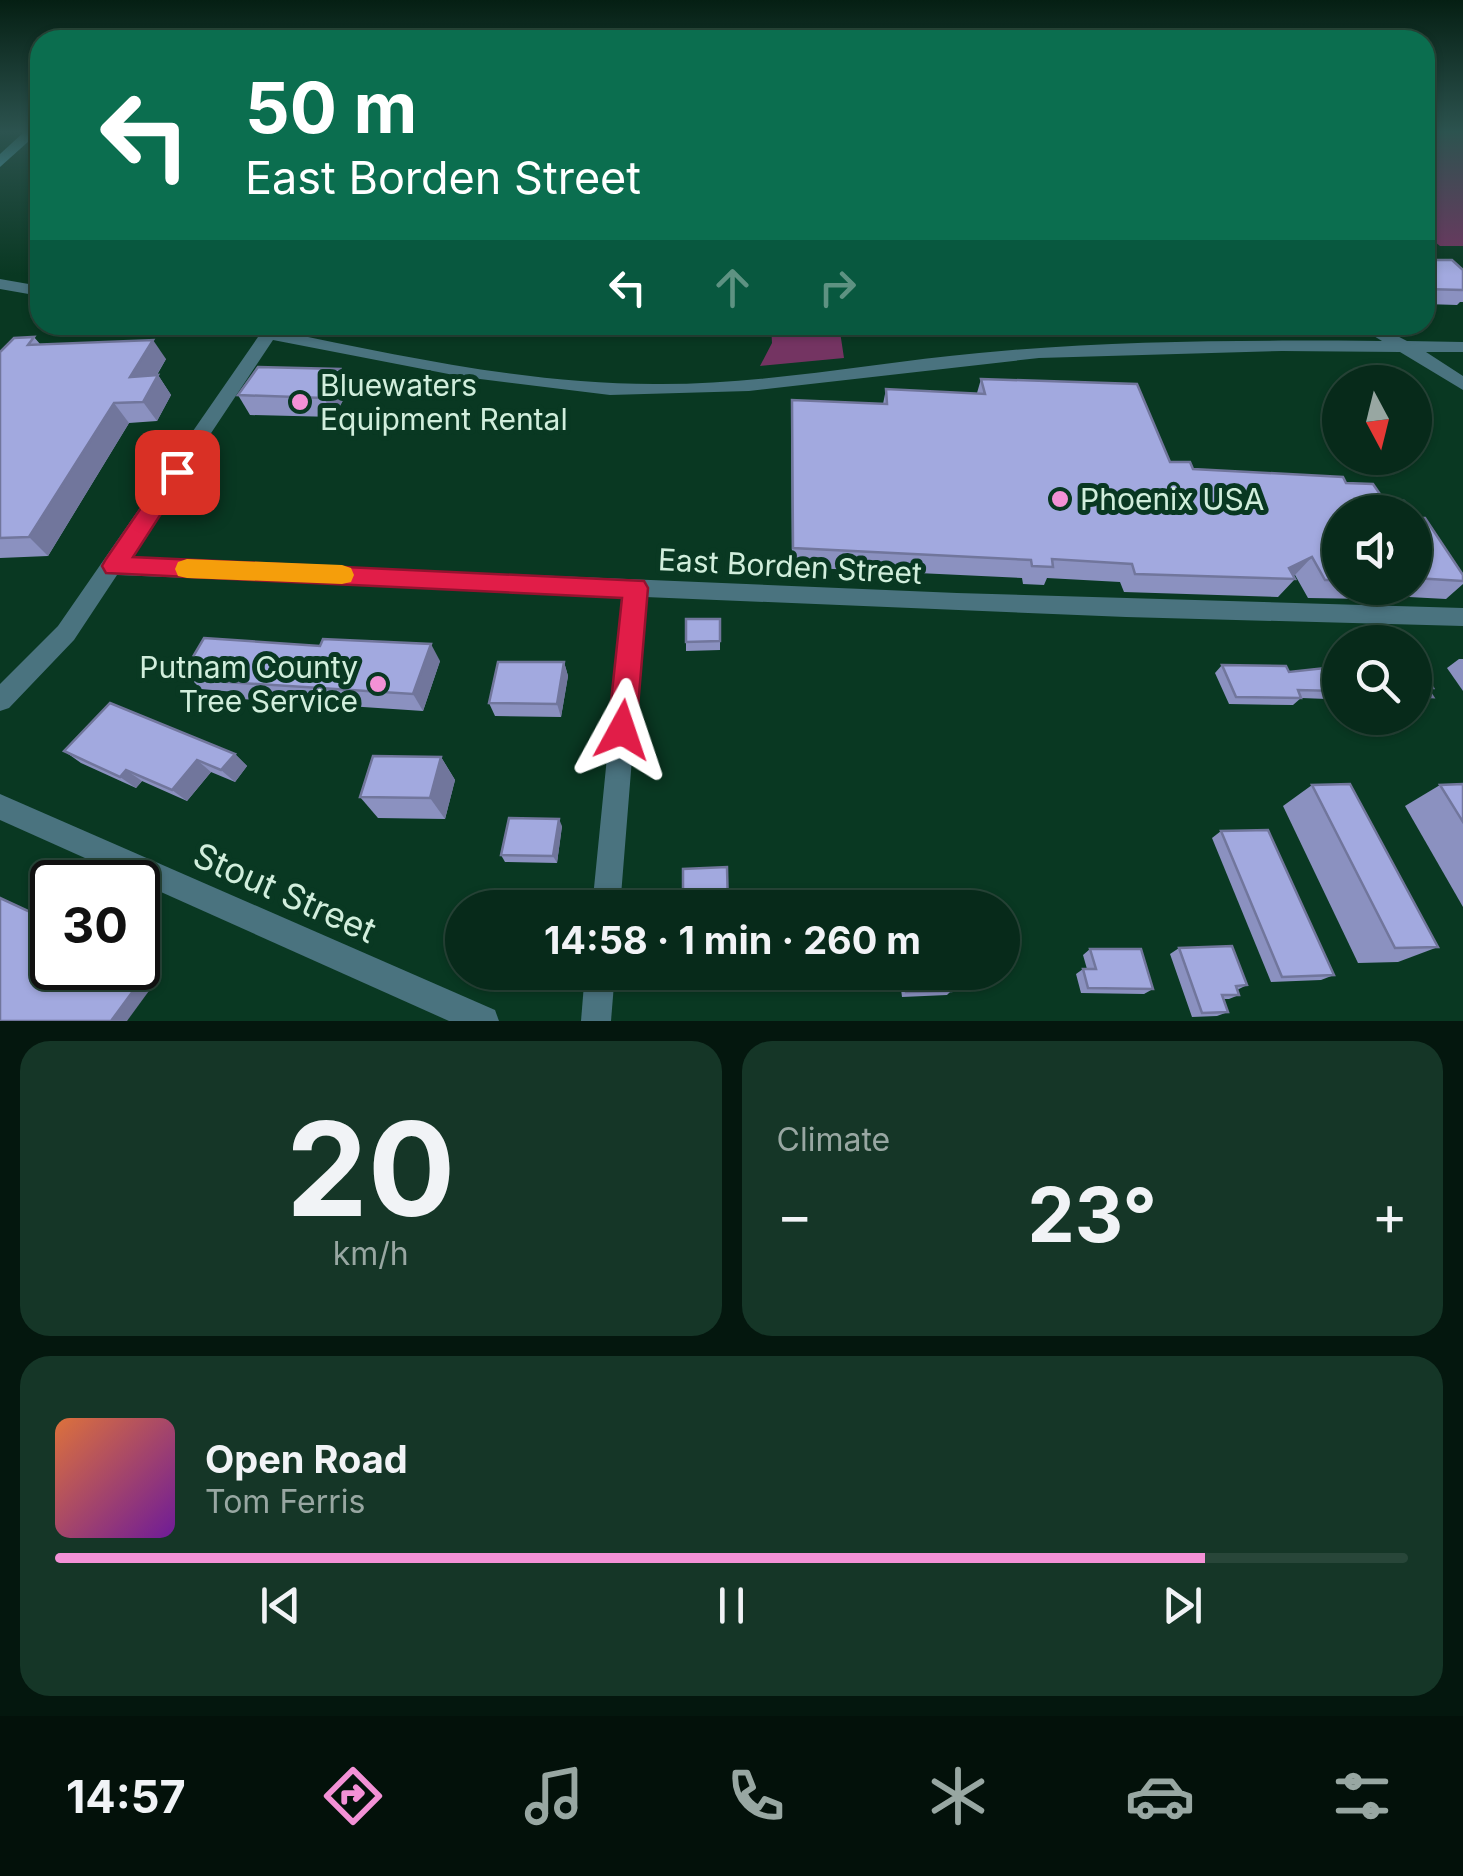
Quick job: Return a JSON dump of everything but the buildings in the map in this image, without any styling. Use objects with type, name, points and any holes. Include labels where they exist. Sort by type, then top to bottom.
[{"type":"street","points":[[0,284],[30,289]]},
{"type":"street","points":[[0,700],[66,633],[269,335]]},
{"type":"street","points":[[295,335],[481,376],[628,390],[738,384],[984,358],[1463,347]]},
{"type":"street","points":[[1383,335],[1463,384]]},
{"type":"street","name":"East Borden Street","points":[[114,566],[1042,608],[1463,617]]},
{"type":"street","points":[[608,890],[636,588]]},
{"type":"street","name":"Stout Street","points":[[0,806],[484,1021]]},
{"type":"street","points":[[596,1021],[599,990]]},
{"type":"shaded area","points":[[1435,180],[1463,180],[1463,246],[1440,246],[1435,242]]},
{"type":"shaded area","points":[[772,335],[841,335],[844,358],[760,366],[772,343]]},
{"type":"slow traffic","points":[[187,569],[342,575]]},
{"type":"place","name":"Bluewaters Equipment Rental","points":[[300,402]]},
{"type":"place","name":"Phoenix USA","points":[[1060,499]]},
{"type":"place","name":"Putnam County Tree Service","points":[[378,684]]},
{"type":"route","points":[[177,472],[114,566],[636,588],[622,730]]}]
